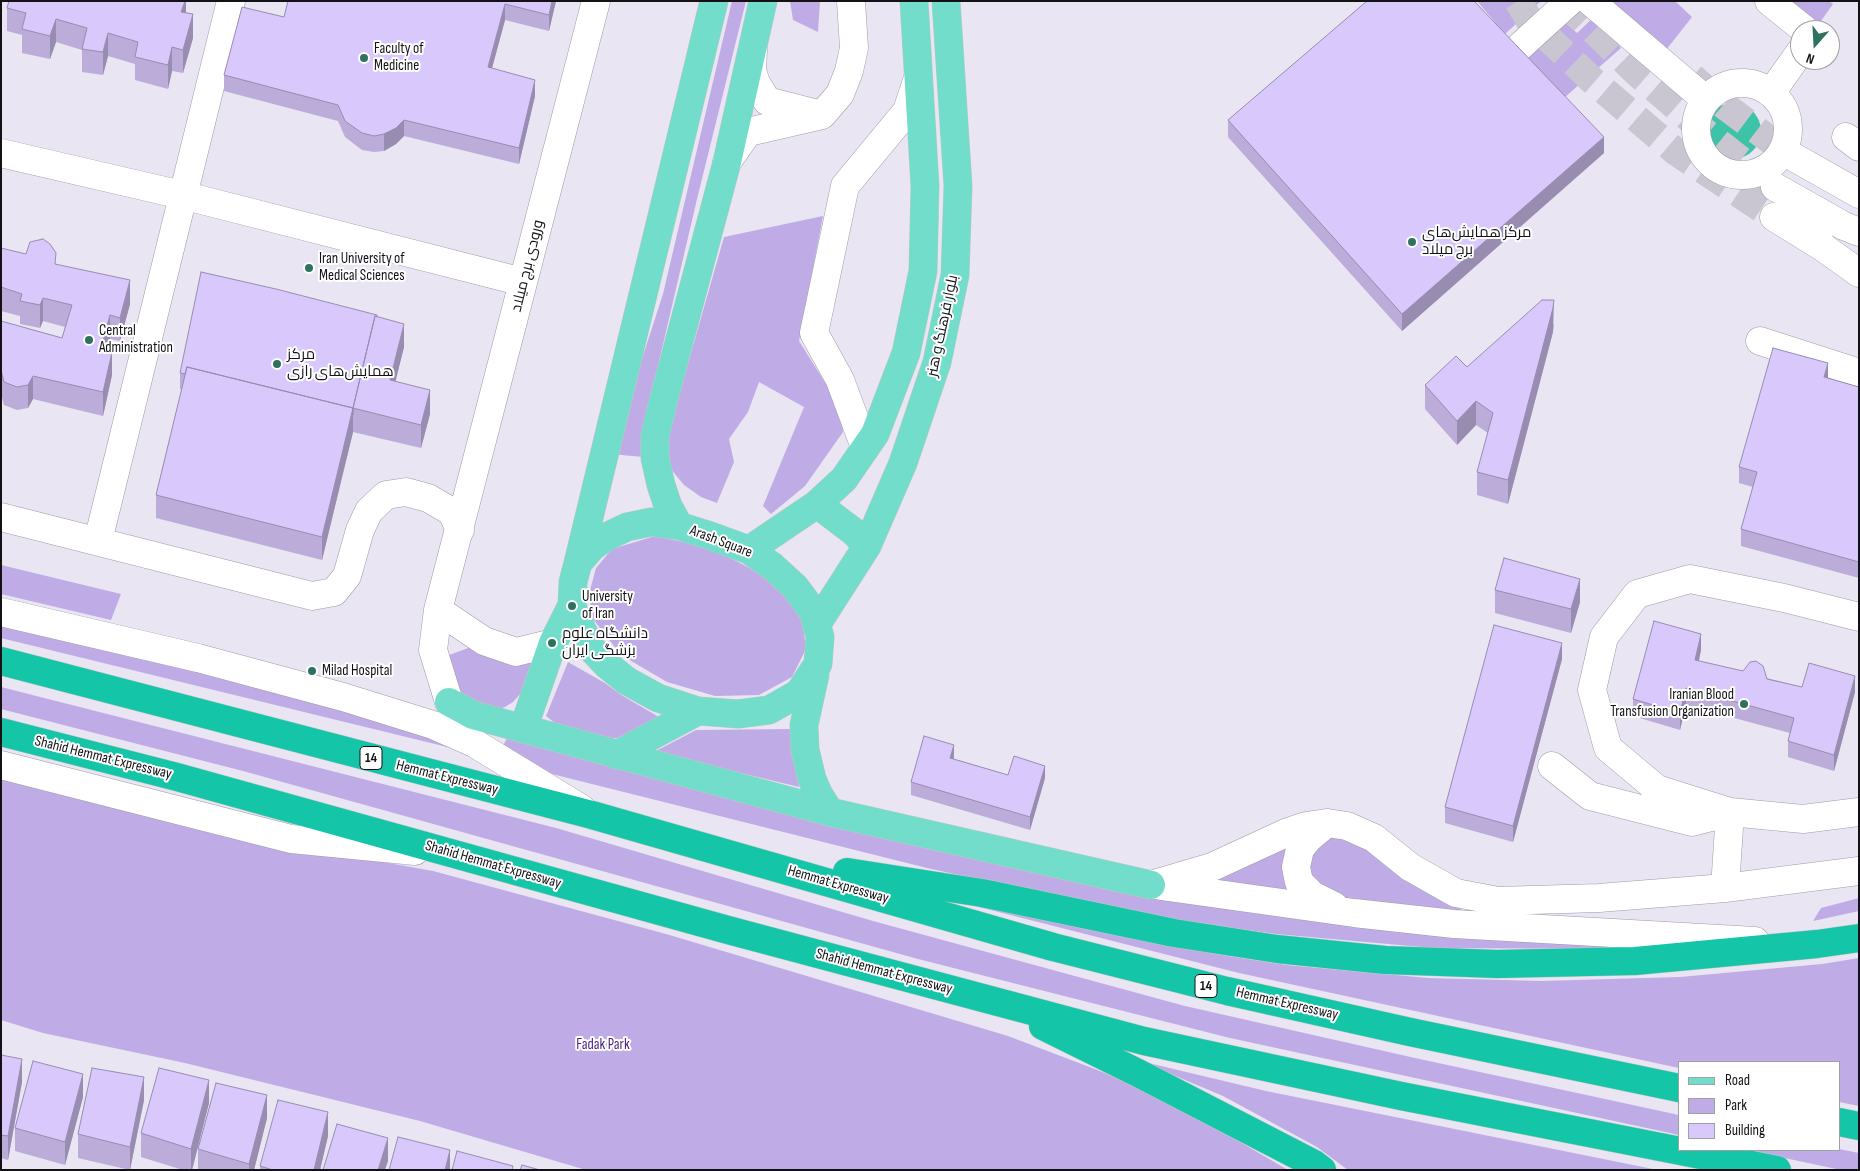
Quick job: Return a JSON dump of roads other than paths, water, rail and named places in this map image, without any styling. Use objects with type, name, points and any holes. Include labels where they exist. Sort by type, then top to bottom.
[{"type":"highway","name":"Hemmat Expressway","points":[[1,660],[592,815],[1053,947],[1217,989],[1410,1032],[1678,1088]]},
{"type":"highway","name":"Shahid Hemmat Expressway","points":[[1,732],[177,777],[728,930],[985,998]]},
{"type":"highway","points":[[740,856],[982,893],[1174,933],[1278,949],[1385,960],[1497,964],[1635,960],[1817,944],[1859,938]]},
{"type":"highway","points":[[985,998],[1146,1077],[1314,1164],[1322,1170]]},
{"type":"highway","points":[[985,998],[1154,1043],[1401,1096],[1678,1151]]},
{"type":"highway","points":[[1840,1122],[1859,1126]]},
{"type":"highway","points":[[1680,1151],[1777,1170]]},
{"type":"main road","points":[[578,564],[714,1]]},
{"type":"main road","points":[[679,526],[668,506],[661,485],[655,458],[655,436],[662,402],[727,162],[763,1]]},
{"type":"main road","name":"بلوار فرهنگ و هنر","points":[[748,550],[817,504],[844,479],[870,440],[906,353],[923,271],[925,186],[914,1]]},
{"type":"main road","name":"بلوار فرهنگ و هنر","points":[[817,624],[868,546],[903,463],[938,362],[955,275],[958,186],[946,1]]},
{"type":"main road","points":[[870,440],[875,454],[881,463],[891,466],[903,463]]},
{"type":"main road","points":[[817,504],[854,532],[868,546]]},
{"type":"main road","name":"Arash Square","points":[[651,522],[679,526],[708,534],[748,550],[772,566],[795,587],[814,611],[820,637],[818,664],[799,693],[770,710],[738,714],[698,711],[658,698],[627,681],[607,665],[591,648],[572,605],[573,582],[578,564],[592,547],[606,537],[627,527],[651,522]]},
{"type":"main road","points":[[523,729],[553,643],[572,605]]},
{"type":"main road","points":[[818,664],[804,725],[805,750],[812,779],[819,795],[830,812]]},
{"type":"main road","points":[[449,702],[473,715],[830,812],[1151,885]]},
{"type":"main road","points":[[616,754],[698,711]]},
{"type":"street","points":[[98,541],[231,1]]},
{"type":"street","name":"ورودی برج میلاد","points":[[449,702],[433,650],[438,610],[596,1]]},
{"type":"street","points":[[727,162],[748,132],[822,115],[840,94],[849,71],[854,48],[851,1]]},
{"type":"street","points":[[1504,61],[1570,1]]},
{"type":"street","points":[[1590,1],[1706,100]]},
{"type":"street","points":[[1769,1],[1793,20]]},
{"type":"street","points":[[753,40],[752,71],[766,101],[822,115]]},
{"type":"street","points":[[1771,93],[1790,66]]},
{"type":"street","points":[[870,440],[814,333],[845,186],[907,111],[918,78]]},
{"type":"street","points":[[1744,83],[1758,86],[1771,93],[1780,104],[1786,116],[1788,132],[1784,147],[1776,160],[1763,170],[1748,175],[1733,174],[1718,168],[1706,158],[1699,144],[1696,129],[1699,113],[1706,100],[1717,91],[1730,85],[1744,83]]},
{"type":"street","points":[[1,153],[182,196],[523,282]]},
{"type":"street","points":[[1790,155],[1859,194]]},
{"type":"street","points":[[1775,187],[1844,226],[1859,232]]},
{"type":"street","points":[[1818,211],[1814,228],[1816,238],[1824,248]]},
{"type":"street","points":[[1774,217],[1824,248],[1859,273]]},
{"type":"street","points":[[1760,341],[1859,373]]},
{"type":"street","points":[[1,517],[312,596],[334,592],[347,576],[360,530],[369,511],[386,495],[406,492],[428,498],[452,512],[460,530]]},
{"type":"street","points":[[1859,617],[1784,598],[1690,579],[1637,594],[1604,637],[1592,690],[1608,748],[1657,789],[1730,812],[1802,819],[1859,812]]},
{"type":"street","points":[[438,610],[484,641],[516,652],[553,643]]},
{"type":"street","points":[[1,612],[207,661],[343,697],[433,725],[474,743],[592,815]]},
{"type":"street","points":[[1,765],[291,839],[458,855]]},
{"type":"street","points":[[1552,766],[1590,796],[1692,822],[1730,812]]},
{"type":"street","points":[[1725,888],[1730,812]]},
{"type":"street","points":[[1327,823],[1308,838],[1300,849],[1296,867],[1299,882],[1312,895],[1354,913]]},
{"type":"street","points":[[1151,885],[1212,867],[1288,832],[1306,826],[1327,823],[1347,826],[1374,838],[1410,868],[1456,893],[1498,901],[1599,898],[1725,888],[1859,871]]},
{"type":"street","points":[[1151,885],[1354,913],[1454,924],[1817,944]]},
{"type":"tunnel","points":[[1518,1],[1530,21],[1593,81],[1675,151],[1774,217]]},
{"type":"tunnel","points":[[1564,1],[1636,72],[1705,132],[1775,187]]},
{"type":"tunnel","points":[[1692,77],[1725,106],[1790,155]]},
{"type":"place","name":"Faculty of Medicine","points":[[364,58]]},
{"type":"place","name":"مرکز همایش‌های برج میلاد","points":[[1412,242]]},
{"type":"place","name":"Iran University of Medical Sciences","points":[[309,268]]},
{"type":"place","name":"Central Administration","points":[[89,340]]},
{"type":"place","name":"مرکز همایش‌های رازی","points":[[277,364]]},
{"type":"place","name":"University of Iran","points":[[572,606]]},
{"type":"place","name":"دانشگاه علوم بزشگى ايران","points":[[552,643]]},
{"type":"place","name":"Milad Hospital","points":[[312,671]]},
{"type":"place","name":"Iranian Blood Transfusion Organization","points":[[1744,704]]},
{"type":"park label","name":"Fadak Park","points":[[603,1045]]}]
